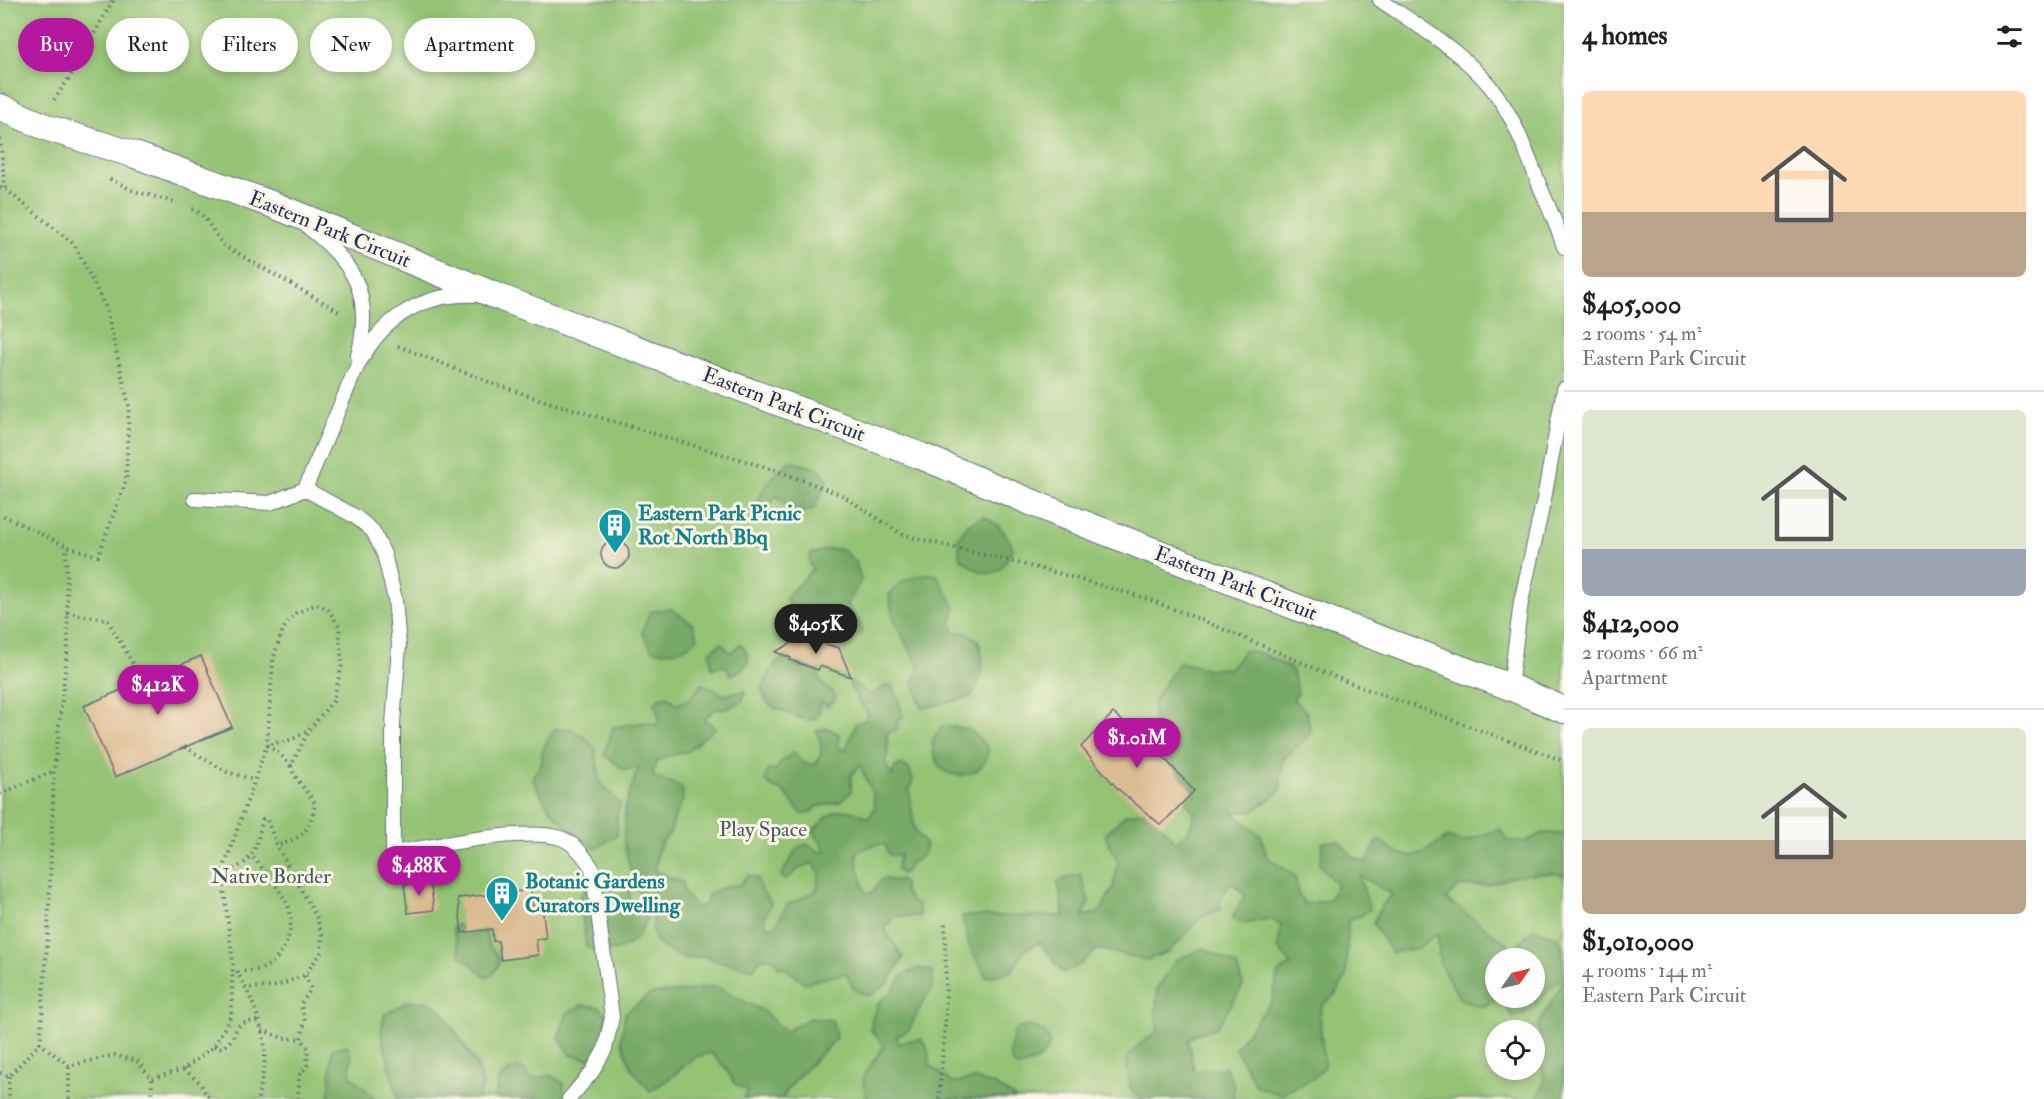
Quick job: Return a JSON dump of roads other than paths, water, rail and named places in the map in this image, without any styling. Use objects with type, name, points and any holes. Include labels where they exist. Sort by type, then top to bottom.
[{"type":"street","name":"Eastern Park Circuit","points":[[0,107],[41,125],[135,155],[271,204],[504,299],[910,452],[1062,515],[1332,621],[1510,687],[1564,710]]},
{"type":"lane","points":[[1380,0],[1461,57],[1489,85],[1509,114],[1523,142],[1557,224],[1564,247]]},
{"type":"lane","points":[[271,204],[316,234],[338,253],[352,270],[360,291],[363,325],[354,373]]},
{"type":"lane","points":[[195,499],[270,504],[305,489],[360,360],[378,335],[399,316],[438,297],[462,294],[487,295],[504,299]]},
{"type":"lane","points":[[1510,687],[1521,602],[1544,499],[1564,388]]},
{"type":"lane","points":[[305,489],[356,517],[373,531],[384,554],[395,599],[399,646],[393,724],[393,853],[531,834],[563,839],[582,853],[592,868],[612,1017],[605,1049],[592,1072],[569,1099]]},
{"type":"place","name":"Eastern Park Picnic Rot North Bbq","points":[[615,554]]},
{"type":"place","name":"Botanic Gardens Curators Dwelling","points":[[502,922]]},
{"type":"park label","name":"Play Space","points":[[763,829]]},
{"type":"park label","name":"Native Border","points":[[271,876]]}]
